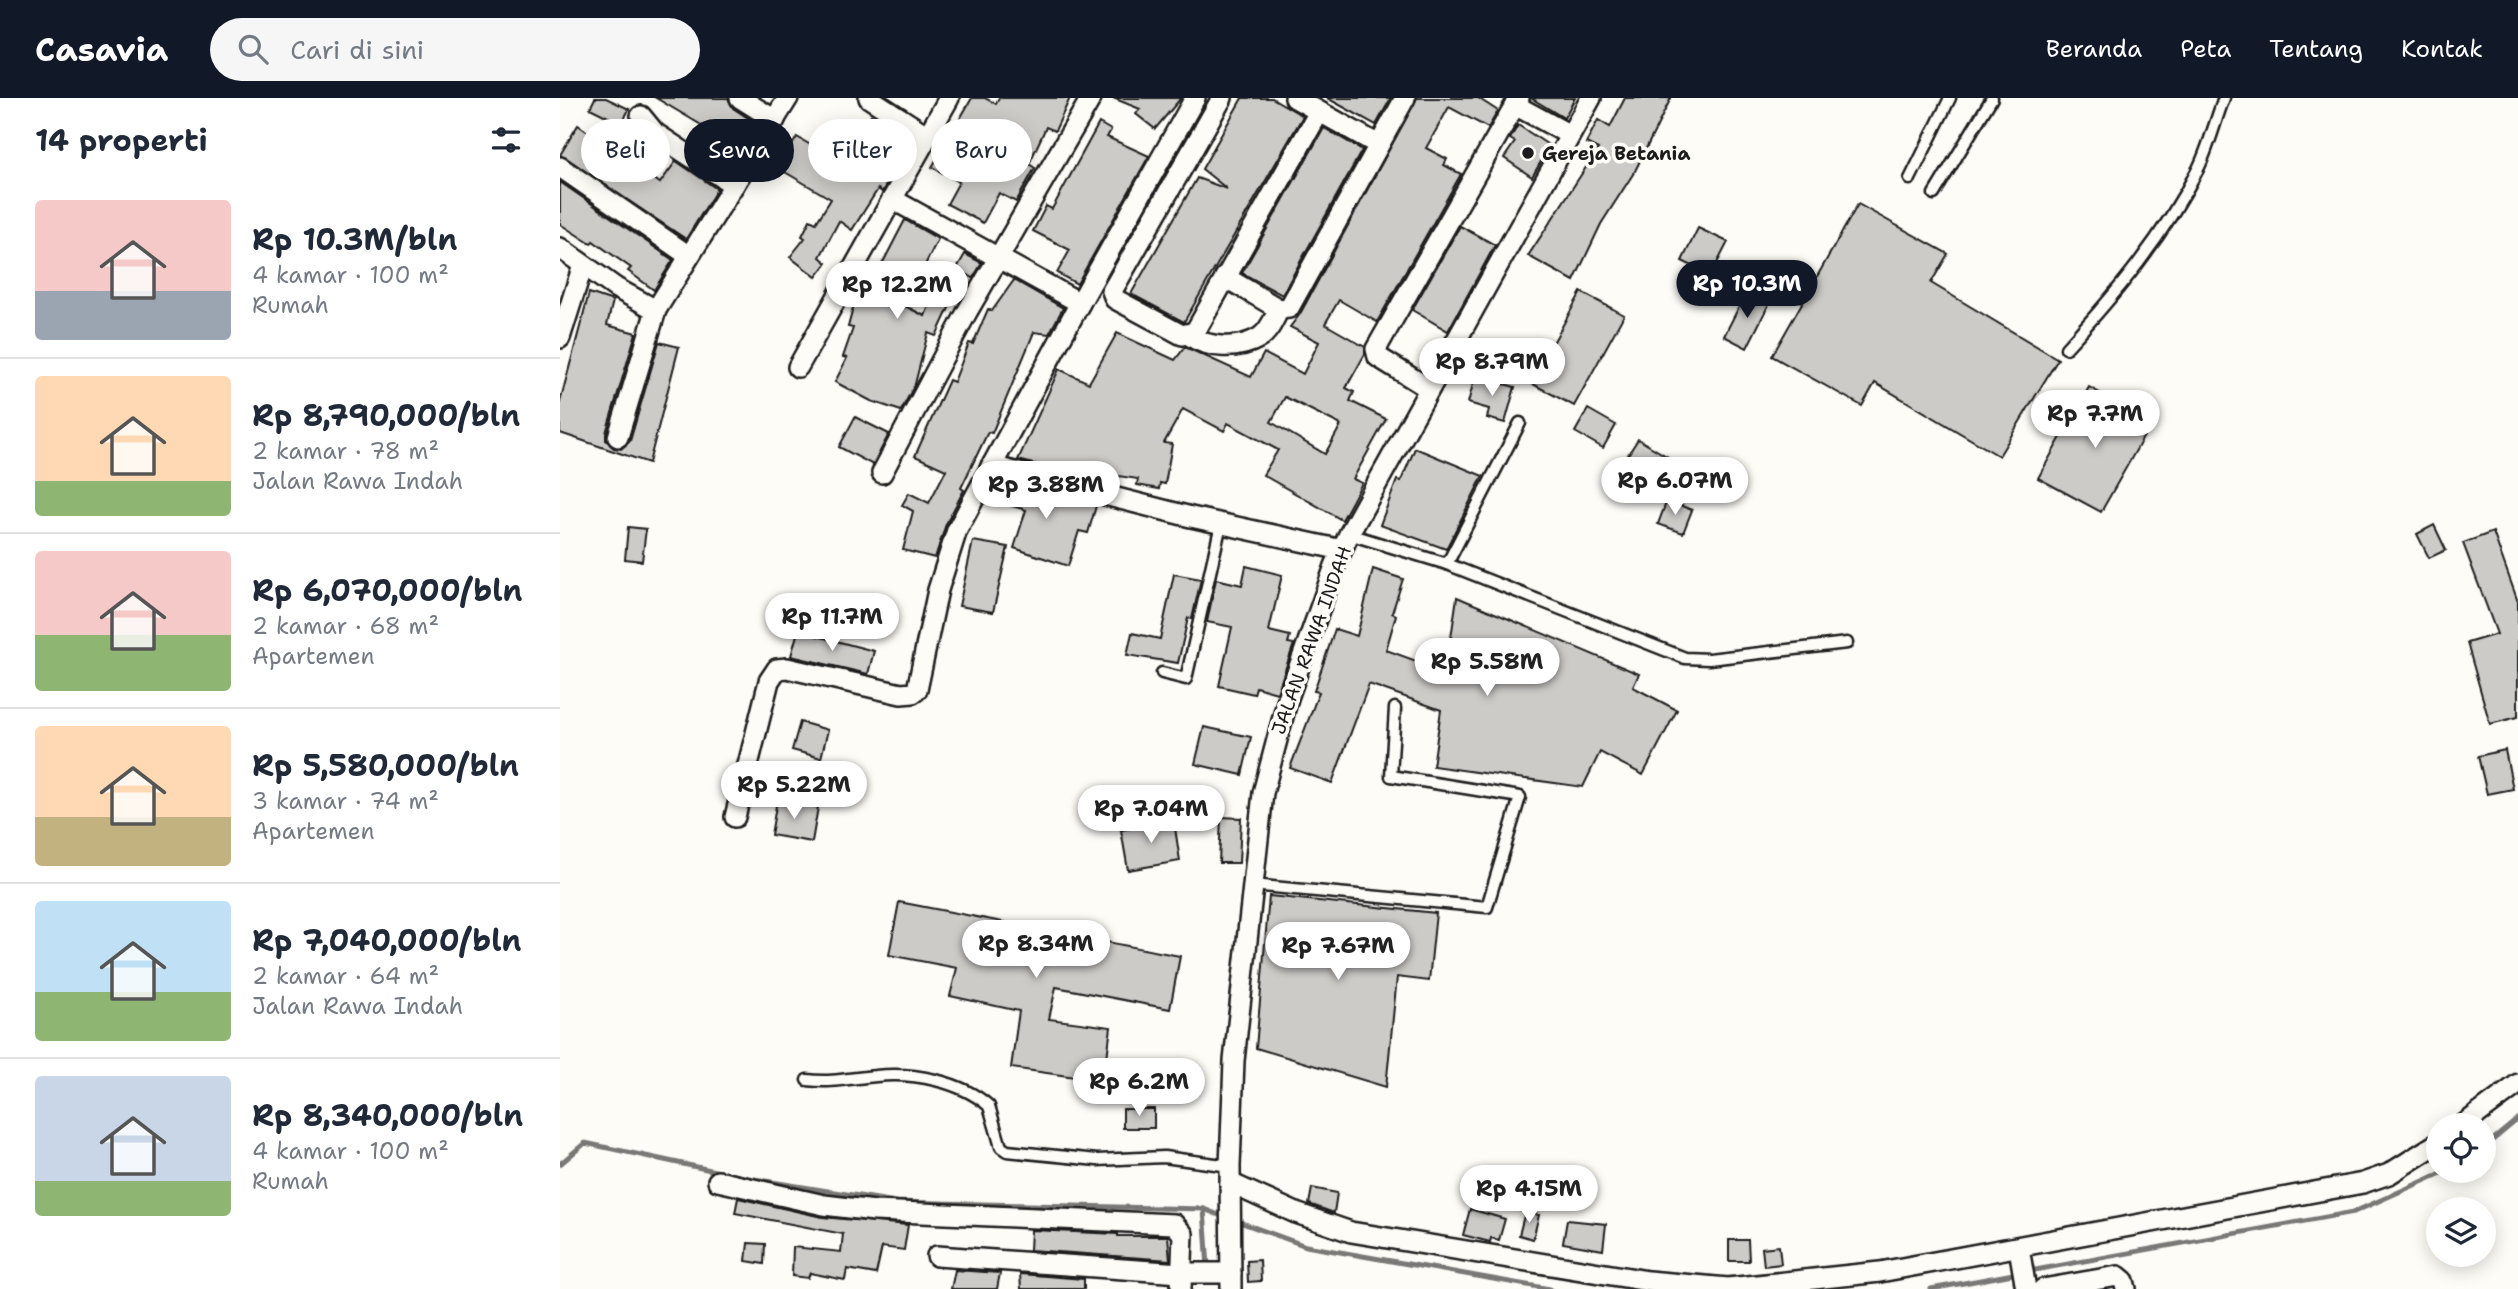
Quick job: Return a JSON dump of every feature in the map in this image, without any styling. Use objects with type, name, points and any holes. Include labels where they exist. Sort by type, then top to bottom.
[{"type":"street","points":[[740,98],[773,119]]},
{"type":"street","points":[[776,119],[789,98]]},
{"type":"street","points":[[869,98],[928,136]]},
{"type":"street","points":[[798,367],[949,98]]},
{"type":"street","points":[[882,473],[967,312],[1091,98]]},
{"type":"street","points":[[735,817],[769,681],[777,669],[787,668],[901,694],[917,690],[947,560],[966,509],[1195,98]]},
{"type":"street","points":[[1222,98],[1112,291],[1115,299],[1178,334],[1189,335],[1205,345],[1242,344],[1261,337],[1279,309],[1292,304],[1377,144],[1405,98]]},
{"type":"street","points":[[1295,98],[1377,144]]},
{"type":"street","name":"JALAN RAWA INDAH","points":[[1228,1278],[1234,1061],[1262,793],[1276,735],[1345,542],[1427,388],[1591,98]]},
{"type":"street","points":[[1427,388],[1378,357],[1376,349],[1517,102],[1570,135]]},
{"type":"street","points":[[1189,335],[1195,332],[1319,112]]},
{"type":"street","points":[[641,116],[655,133],[734,185]]},
{"type":"street","points":[[560,167],[689,256]]},
{"type":"street","points":[[618,437],[656,310],[736,182]]},
{"type":"street","points":[[892,199],[1080,303]]},
{"type":"street","points":[[560,248],[656,310]]},
{"type":"street","points":[[560,338],[583,265]]},
{"type":"street","points":[[1225,277],[1279,309]]},
{"type":"street","points":[[991,467],[1221,524],[1345,542]]},
{"type":"street","points":[[2479,1113],[2518,1084]]},
{"type":"street","points":[[1230,1183],[1296,1213],[1351,1232],[1708,1288],[1840,1278],[2020,1256],[2363,1183],[2389,1174],[2426,1151]]},
{"type":"street","points":[[718,1181],[824,1205],[875,1211],[1174,1224],[1183,1234],[1185,1279]]},
{"type":"street","points":[[937,1256],[1185,1279],[1228,1278]]},
{"type":"street","points":[[2020,1256],[2026,1289]]},
{"type":"street","points":[[2043,1289],[2118,1276],[2124,1281],[2126,1289]]},
{"type":"lane","points":[[1910,179],[1950,98]]},
{"type":"lane","points":[[1934,194],[1992,98]]},
{"type":"lane","points":[[2066,348],[2118,292],[2175,211],[2199,167],[2224,98]]},
{"type":"lane","points":[[1447,564],[1520,423]]},
{"type":"lane","points":[[1162,673],[1186,679],[1221,524]]},
{"type":"lane","points":[[1345,542],[1447,564],[1685,658],[1709,659],[1847,643]]},
{"type":"lane","points":[[1252,885],[1487,907],[1520,797],[1391,776],[1395,708]]},
{"type":"lane","points":[[807,1080],[840,1083],[877,1076],[903,1076],[952,1084],[989,1106],[1001,1147],[1007,1151],[1097,1160],[1164,1157],[1230,1183]]},
{"type":"building","points":[[595,98],[606,98],[629,109],[624,119],[612,119],[590,108]]},
{"type":"building","points":[[656,98],[728,98],[733,108],[750,119],[691,119]]},
{"type":"building","points":[[972,98],[985,98],[996,104],[999,98],[1070,98],[1055,131],[1046,127],[1032,157],[1032,119],[960,119]]},
{"type":"building","points":[[1113,98],[1181,98],[1155,129],[1136,114],[1140,109]]},
{"type":"building","points":[[1242,98],[1272,98],[1303,116],[1184,322],[1131,294],[1197,178],[1227,189],[1202,169]]},
{"type":"building","points":[[1327,98],[1391,98],[1376,125]]},
{"type":"building","points":[[1417,98],[1478,98],[1498,111],[1488,128],[1449,107],[1426,148],[1447,159],[1444,165],[1461,174],[1377,322],[1339,300],[1325,324],[1365,347],[1365,354],[1346,388],[1354,392],[1350,401],[1386,419],[1353,479],[1362,483],[1342,520],[1263,475],[1278,450],[1228,423],[1224,431],[1183,409],[1164,443],[1172,444],[1165,484],[1160,483],[1159,489],[1137,485],[1138,479],[1106,474],[1103,482],[1018,460],[1059,369],[1089,383],[1117,333],[1175,360],[1185,347],[1251,377],[1264,353],[1303,374],[1319,342],[1290,327],[1300,314]],"holes":[[[1285,397],[1341,425],[1325,454],[1271,422]]]},
{"type":"building","points":[[1531,98],[1575,98],[1564,118]]},
{"type":"building","points":[[1625,98],[1671,98],[1635,171],[1601,224],[1574,281],[1528,256],[1598,149],[1586,143],[1598,120],[1610,127]]},
{"type":"building","points":[[1099,123],[1111,130],[1107,137],[1149,156],[1077,284],[1057,273],[1070,250],[1033,231],[1046,206],[1052,209]]},
{"type":"building","points":[[578,125],[581,127],[581,169],[560,155]]},
{"type":"building","name":"Gereja Betania","points":[[1518,125],[1550,146],[1532,177],[1504,158],[1515,142],[1510,139]]},
{"type":"building","points":[[1324,128],[1362,150],[1282,295],[1242,273]]},
{"type":"building","points":[[797,137],[808,143],[808,182],[888,182],[882,192],[878,189],[852,230],[839,221],[820,257],[827,263],[816,277],[790,257],[805,238],[802,236],[810,220],[816,223],[831,199],[794,177],[794,142]]},
{"type":"building","points":[[676,161],[684,166],[684,182],[707,182],[717,189],[686,239],[600,182],[670,182],[670,169]]},
{"type":"building","points":[[560,182],[673,260],[654,290],[628,271],[631,268],[593,241],[591,244],[560,224]]},
{"type":"building","points":[[959,182],[1027,182],[1016,202],[999,193],[983,223],[947,204]]},
{"type":"building","points":[[1858,204],[1948,254],[1931,283],[2058,359],[1999,456],[1875,383],[1862,406],[1772,356]]},
{"type":"building","points":[[905,220],[938,239],[925,265],[962,280],[936,336],[928,333],[915,384],[901,411],[871,401],[835,382],[847,358],[843,357],[853,328],[848,327],[857,293],[866,295]],"holes":[[[914,272],[937,286],[925,316],[897,302]]]},
{"type":"building","points":[[1460,226],[1495,245],[1448,331],[1412,310]]},
{"type":"building","points":[[1698,228],[1728,242],[1711,275],[1682,261]]},
{"type":"building","points":[[965,254],[982,263],[973,278],[957,268]]},
{"type":"building","points":[[1014,280],[1063,308],[1049,334],[1034,332],[992,433],[988,432],[961,488],[964,490],[946,524],[935,558],[903,550],[913,511],[902,505],[909,493],[929,503],[946,470],[915,456],[949,380],[954,382],[969,343],[973,344],[988,309],[992,311]]},
{"type":"building","points":[[1581,292],[1624,315],[1574,406],[1531,383]]},
{"type":"building","points":[[589,293],[613,301],[607,325],[636,333],[606,433],[606,440],[614,448],[621,449],[630,441],[659,342],[679,347],[649,463],[560,433],[560,402]]},
{"type":"building","points":[[1746,293],[1769,304],[1747,348],[1724,336]]},
{"type":"building","points":[[1475,376],[1515,387],[1505,423],[1487,418],[1489,409],[1468,403]]},
{"type":"building","points":[[2089,387],[2152,422],[2101,512],[2038,478]]},
{"type":"building","points":[[1588,409],[1616,425],[1603,448],[1575,432]]},
{"type":"building","points":[[855,417],[889,434],[873,465],[839,447]]},
{"type":"building","points":[[1638,439],[1668,457],[1651,482],[1622,464]]},
{"type":"building","points":[[1415,448],[1483,476],[1446,549],[1380,525],[1397,480],[1401,481]]},
{"type":"building","points":[[998,480],[1096,506],[1088,533],[1079,531],[1068,566],[1014,548],[1026,510],[992,500]]},
{"type":"building","points":[[1667,500],[1692,510],[1683,533],[1658,524]]},
{"type":"building","points":[[2434,525],[2446,550],[2429,558],[2417,534]]},
{"type":"building","points":[[628,527],[646,529],[642,561],[625,559]]},
{"type":"building","points":[[2493,532],[2518,602],[2518,717],[2490,724],[2467,643],[2497,634],[2463,543]]},
{"type":"building","points":[[973,541],[1008,547],[993,612],[959,606]]},
{"type":"building","points":[[1246,566],[1282,575],[1269,631],[1290,636],[1288,643],[1294,644],[1277,693],[1256,687],[1254,694],[1219,686],[1232,627],[1207,622],[1216,579],[1242,585]]},
{"type":"building","points":[[1373,569],[1403,579],[1392,613],[1396,615],[1386,650],[1446,672],[1457,597],[1639,674],[1633,687],[1677,710],[1643,775],[1600,752],[1583,787],[1433,766],[1441,710],[1369,684],[1332,783],[1290,768],[1319,692],[1314,691],[1335,629],[1357,636]]},
{"type":"building","points":[[1174,574],[1201,579],[1192,619],[1188,618],[1178,663],[1127,655],[1132,633],[1160,639]]},
{"type":"building","points":[[798,631],[874,651],[868,674],[791,656]]},
{"type":"building","points":[[800,722],[828,730],[821,758],[792,750]]},
{"type":"building","points":[[1204,727],[1251,737],[1242,775],[1195,764]]},
{"type":"building","points":[[2505,750],[2513,789],[2487,794],[2478,756]]},
{"type":"building","points":[[777,800],[818,807],[812,842],[771,835]]},
{"type":"building","points":[[1221,817],[1241,818],[1239,863],[1219,863]]},
{"type":"building","points":[[1174,821],[1180,861],[1128,870],[1121,830]]},
{"type":"building","points":[[1269,896],[1436,913],[1429,981],[1397,977],[1386,1087],[1256,1048]]},
{"type":"building","points":[[899,902],[1180,956],[1170,1009],[1056,987],[1049,1019],[1111,1027],[1104,1081],[1011,1068],[1019,1011],[950,996],[957,968],[889,955]]},
{"type":"building","points":[[1123,1109],[1154,1109],[1154,1128],[1123,1128]]},
{"type":"building","points":[[1312,1188],[1337,1193],[1334,1213],[1309,1204]]},
{"type":"building","points":[[738,1198],[822,1217],[908,1225],[904,1250],[882,1247],[876,1274],[847,1269],[845,1280],[810,1273],[808,1278],[792,1276],[793,1247],[841,1252],[843,1234],[735,1213]]},
{"type":"building","points":[[1470,1209],[1505,1219],[1499,1240],[1491,1238],[1490,1242],[1463,1235]]},
{"type":"building","points":[[1525,1212],[1539,1215],[1533,1239],[1519,1235]]},
{"type":"building","points":[[1567,1220],[1606,1224],[1603,1250],[1563,1243]]},
{"type":"building","points":[[1031,1230],[1118,1236],[1168,1236],[1170,1260],[1030,1250]]},
{"type":"building","points":[[1729,1240],[1748,1240],[1749,1261],[1729,1261]]},
{"type":"building","points":[[748,1243],[765,1244],[764,1264],[746,1261]]},
{"type":"building","points":[[1779,1246],[1781,1264],[1764,1266],[1762,1248]]},
{"type":"building","points":[[1260,1260],[1261,1281],[1248,1282],[1247,1261]]},
{"type":"building","points":[[955,1270],[1000,1273],[997,1289],[951,1289]]},
{"type":"building","points":[[1020,1274],[1084,1279],[1084,1289],[1021,1289]]},
{"type":"waterway","points":[[2496,1137],[2518,1119]]},
{"type":"waterway","points":[[560,1164],[585,1143],[748,1178],[896,1202],[1204,1209],[1224,1217]]},
{"type":"waterway","points":[[1931,1289],[2354,1212],[2426,1180]]},
{"type":"waterway","points":[[1204,1209],[1208,1268]]},
{"type":"waterway","points":[[1234,1220],[1306,1246],[1550,1289]]},
{"type":"place","name":"Gereja Betania","points":[[1528,153]]}]
